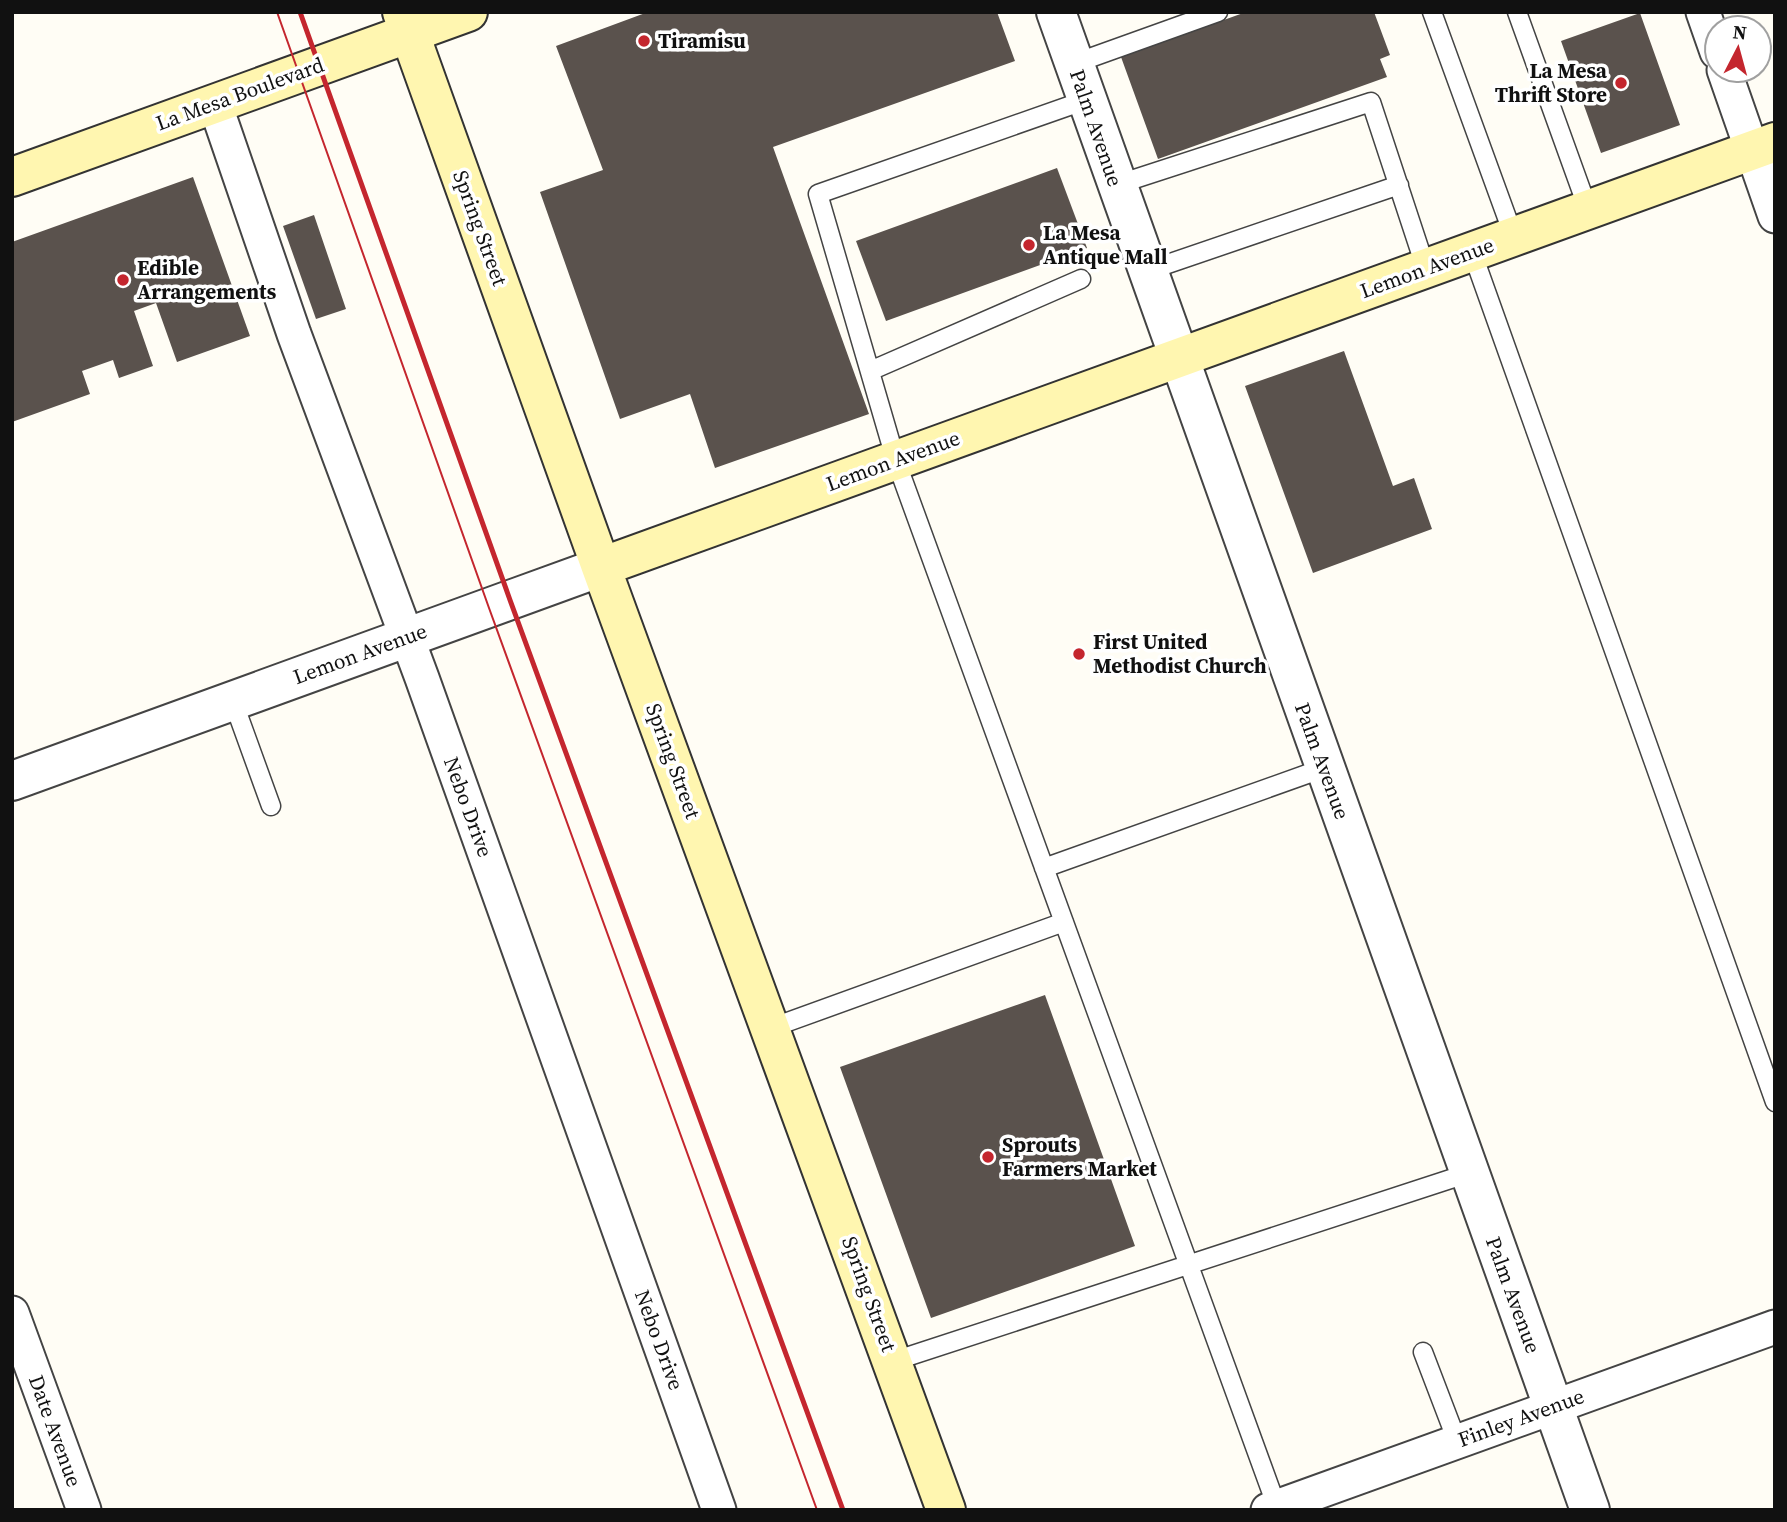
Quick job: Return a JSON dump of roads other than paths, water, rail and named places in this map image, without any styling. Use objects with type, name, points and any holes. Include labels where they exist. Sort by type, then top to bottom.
[{"type":"main road","name":"La Mesa Boulevard","points":[[12,177],[215,104],[406,22],[468,12]]},
{"type":"main road","name":"Spring Street","points":[[406,22],[601,567],[894,1361],[946,1510]]},
{"type":"main road","name":"Lemon Avenue","points":[[601,567],[1763,146]]},
{"type":"street","name":"Palm Avenue","points":[[1056,12],[1146,271],[1590,1510]]},
{"type":"street","points":[[1731,84],[1763,146],[1775,216]]},
{"type":"street","name":"Nebo Drive","points":[[215,104],[294,334],[719,1510]]},
{"type":"street","name":"Lemon Avenue","points":[[12,781],[601,567]]},
{"type":"street","name":"Date Avenue","points":[[12,1313],[84,1510]]},
{"type":"street","name":"Finley Avenue","points":[[1274,1509],[1775,1327]]},
{"type":"lane","points":[[1073,64],[1217,12]]},
{"type":"lane","points":[[1432,12],[1514,237]]},
{"type":"lane","points":[[1517,12],[1588,209]]},
{"type":"lane","points":[[1086,100],[818,194],[896,461],[1189,1265],[1274,1509]]},
{"type":"lane","points":[[1116,185],[1371,102],[1426,268]]},
{"type":"lane","points":[[1146,271],[1399,185]]},
{"type":"lane","points":[[1472,252],[1775,1102]]},
{"type":"lane","points":[[870,371],[1081,279]]},
{"type":"lane","points":[[233,701],[271,806]]},
{"type":"lane","points":[[1044,868],[1324,768]]},
{"type":"lane","points":[[771,1028],[1064,922]]},
{"type":"lane","points":[[894,1361],[1469,1173]]},
{"type":"lane","points":[[1423,1352],[1457,1441]]},
{"type":"tram line","points":[[277,12],[489,608],[817,1510]]},
{"type":"railway","points":[[300,12],[510,600],[843,1510]]},
{"type":"place","name":"Tiramisu","points":[[644,41]]},
{"type":"place","name":"La Mesa Thrift Store","points":[[1621,83]]},
{"type":"place","name":"La Mesa Antique Mall","points":[[1029,245]]},
{"type":"place","name":"Edible Arrangements","points":[[123,280]]},
{"type":"place","name":"First United Methodist Church","points":[[1079,654]]},
{"type":"place","name":"Sprouts Farmers Market","points":[[988,1157]]}]
